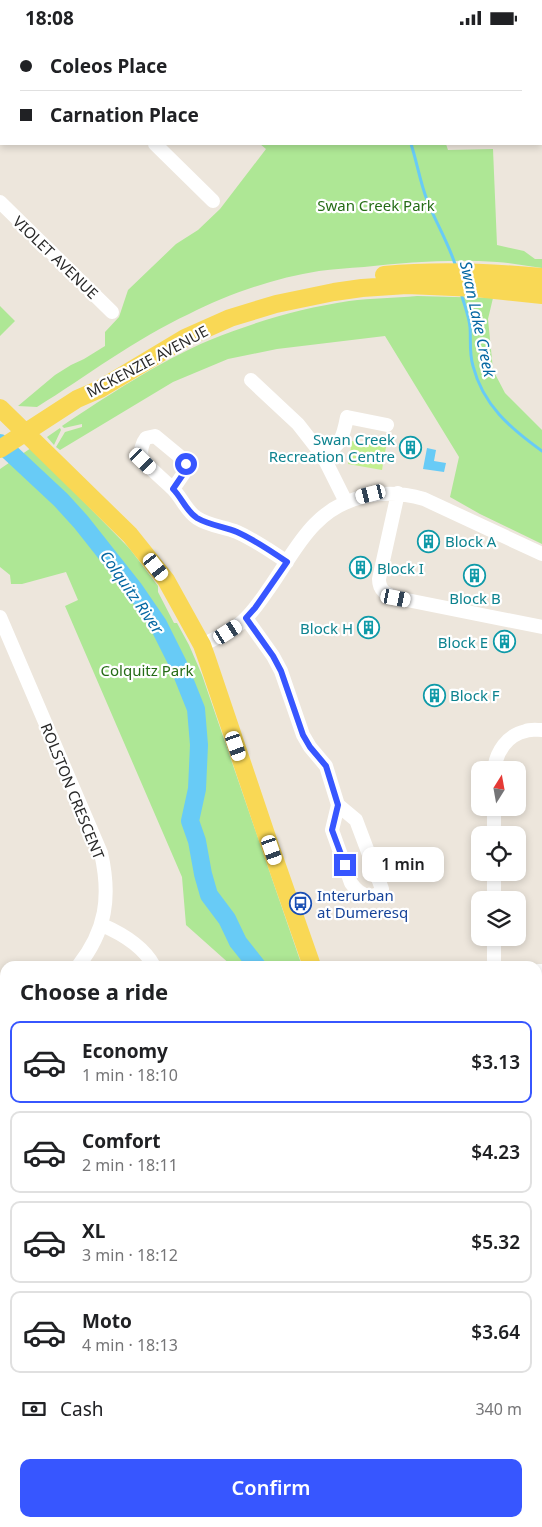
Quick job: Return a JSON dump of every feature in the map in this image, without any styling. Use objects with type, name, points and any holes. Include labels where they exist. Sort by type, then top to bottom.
[{"type":"main road","name":"MCKENZIE AVENUE","points":[[0,449],[77,399],[95,379],[143,349],[202,319],[241,303],[298,287],[393,274],[474,280],[542,277]]},
{"type":"main road","name":"MCKENZIE AVENUE","points":[[474,280],[542,295]]},
{"type":"main road","points":[[0,408],[130,535],[166,580],[202,645],[310,961]]},
{"type":"street","points":[[155,145],[213,201]]},
{"type":"street","name":"VIOLET AVENUE","points":[[0,202],[112,312]]},
{"type":"street","points":[[251,380],[298,424],[323,456],[346,502]]},
{"type":"street","points":[[323,456],[334,449],[343,437],[347,417],[386,425]]},
{"type":"street","points":[[173,489],[196,518],[240,533],[287,562]]},
{"type":"street","points":[[202,645],[228,632],[246,618],[315,524],[346,502],[371,494],[398,493],[424,499],[542,554]]},
{"type":"street","points":[[398,493],[379,579],[382,591],[396,598],[542,627]]},
{"type":"street","name":"ROLSTON CRESCENT","points":[[0,617],[101,853],[106,886],[102,925],[95,941],[81,961]]},
{"type":"street","points":[[246,618],[273,656],[281,671],[303,735],[310,747],[326,766],[338,805],[332,830],[351,883],[361,893],[375,896],[382,889],[356,820],[338,805]]},
{"type":"street","points":[[496,761],[507,740],[526,731],[542,731]]},
{"type":"street","points":[[102,925],[118,932],[147,954],[151,961]]},
{"type":"street","points":[[494,946],[494,961]]},
{"type":"green space","name":"Swan Creek Park","points":[[261,145],[446,145],[448,150],[493,149],[497,245],[524,251],[535,259],[542,259],[542,268],[497,262],[430,261],[319,271],[286,278],[236,293],[204,307],[150,335],[37,407],[18,406],[55,375],[105,346],[105,332],[119,317],[128,290],[176,244],[198,230],[220,209],[266,149]]},
{"type":"green space","points":[[417,296],[493,298],[488,319],[493,370],[505,393],[542,430],[542,544],[450,497],[459,457],[385,336],[277,349],[228,359],[173,382],[60,450],[56,447],[65,432],[82,427],[82,424],[64,428],[62,426],[115,391],[172,358],[210,340],[244,327],[331,304]]},
{"type":"green space","points":[[0,306],[15,321],[0,336]]},
{"type":"green space","points":[[60,428],[61,430],[54,445],[47,437]]},
{"type":"green space","points":[[352,441],[386,447],[382,470],[348,464]]},
{"type":"green space","name":"Colquitz Park","points":[[31,448],[130,549],[158,586],[158,592],[174,623],[177,623],[189,645],[202,675],[300,961],[226,961],[186,925],[182,877],[65,606],[78,600],[66,572],[22,584],[11,584],[10,575],[0,567],[0,469]]},
{"type":"water","points":[[427,448],[436,450],[434,461],[446,463],[444,472],[423,469]]},
{"type":"waterway","name":"Swan Lake Creek","points":[[411,145],[427,200],[456,267]]},
{"type":"waterway","name":"Swan Lake Creek","points":[[461,293],[468,314],[472,361],[483,393],[499,415],[542,451]]},
{"type":"waterway","name":"Colquitz River","points":[[0,443],[61,500],[81,522],[134,589],[158,624],[178,664],[196,709],[199,745],[197,789],[190,821],[197,841],[203,874],[209,895],[227,919],[238,942],[253,961]]},
{"type":"place","name":"Swan Creek Recreation Centre","points":[[411,448]]},
{"type":"place","name":"Block A","points":[[429,541]]},
{"type":"place","name":"Block I","points":[[361,568]]},
{"type":"place","name":"Block B","points":[[475,575]]},
{"type":"place","name":"Block H","points":[[369,628]]},
{"type":"place","name":"Block E","points":[[504,642]]},
{"type":"place","name":"Block F","points":[[434,695]]},
{"type":"place","name":"Interurban at Dumeresq","points":[[301,904]]},
{"type":"route","points":[[186,464],[186,470],[173,489],[196,518],[240,533],[287,562],[246,618],[273,656],[281,671],[303,735],[310,747],[326,766],[338,805],[332,830],[345,865]]}]
